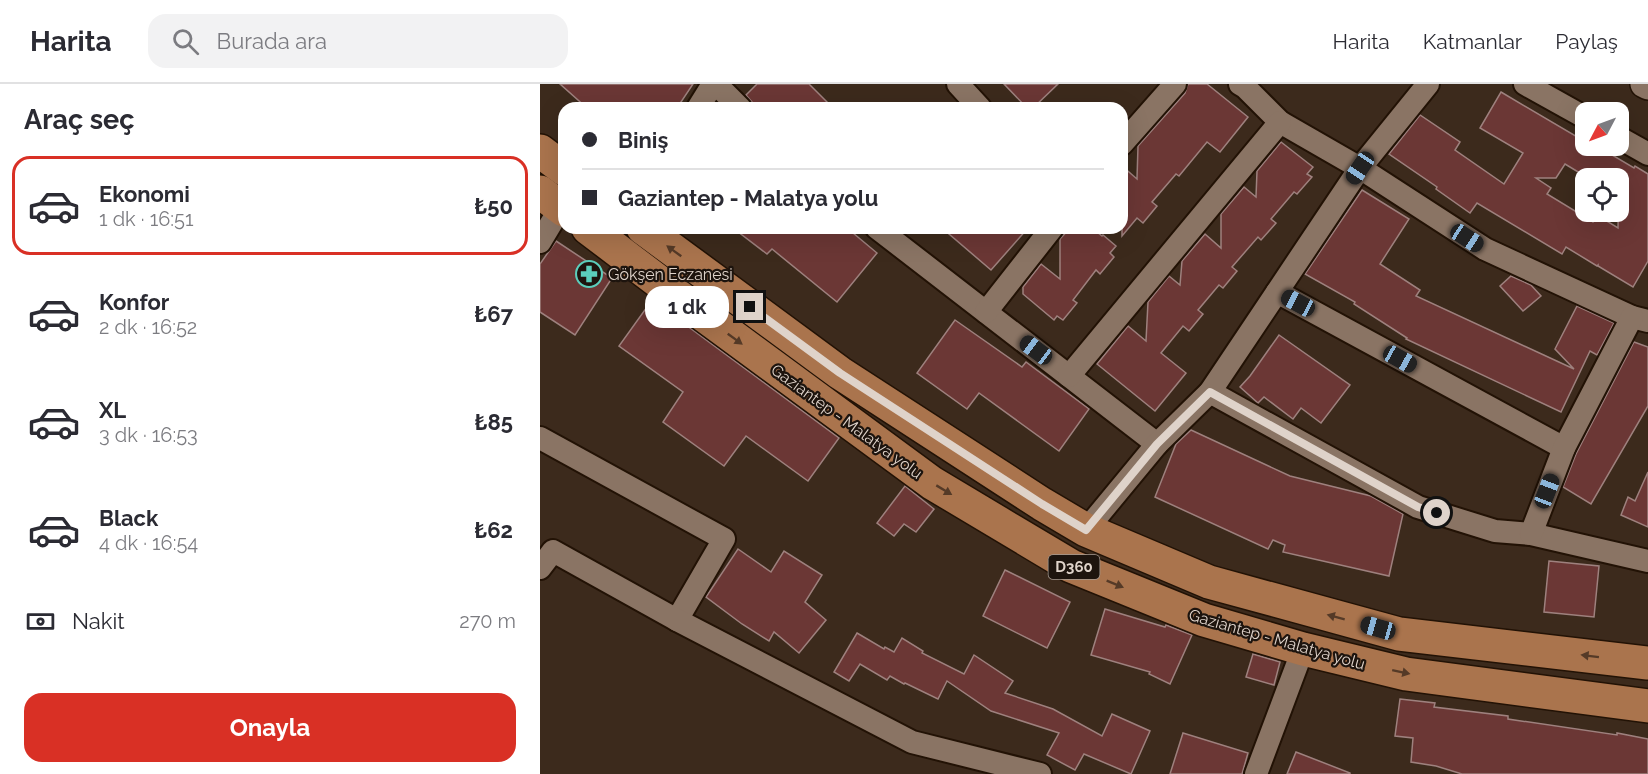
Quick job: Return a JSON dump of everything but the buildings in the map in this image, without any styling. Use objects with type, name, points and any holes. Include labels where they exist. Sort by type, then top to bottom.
[{"type":"highway","points":[[540,151],[558,164]]},
{"type":"highway","name":"Gaziantep - Malatya yolu","points":[[596,234],[932,483],[1071,566],[1204,620],[1303,649],[1406,674],[1648,706]]},
{"type":"highway","name":"Gaziantep - Malatya yolu","points":[[651,234],[840,373],[1086,530],[1209,582],[1399,634],[1648,663]]},
{"type":"street","points":[[702,102],[715,84],[734,102]]},
{"type":"street","points":[[958,84],[974,102]]},
{"type":"street","points":[[1128,137],[1175,84]]},
{"type":"street","points":[[1240,84],[1280,122],[1360,168],[1485,249],[1640,319],[1564,448],[1531,534]]},
{"type":"street","points":[[1086,530],[1157,444],[1210,392],[1360,168],[1428,84]]},
{"type":"street","points":[[1525,84],[1575,112]]},
{"type":"street","points":[[1069,376],[1280,122]]},
{"type":"street","points":[[1629,143],[1648,154]]},
{"type":"street","points":[[540,242],[555,203]]},
{"type":"street","points":[[885,234],[1157,444]]},
{"type":"street","points":[[986,312],[1047,234]]},
{"type":"street","points":[[1277,292],[1564,448]]},
{"type":"street","points":[[1210,392],[1418,507],[1495,531],[1531,534],[1648,561]]},
{"type":"street","points":[[540,438],[724,539],[677,620]]},
{"type":"street","points":[[540,568],[553,550],[677,620],[912,742],[1040,774]]},
{"type":"street","points":[[1256,774],[1303,649]]},
{"type":"place","name":"Gökşen Eczanesi","points":[[589,274]]},
{"type":"route","points":[[750,307],[840,373],[1086,530],[1157,444],[1210,392],[1418,507],[1437,513]]}]
